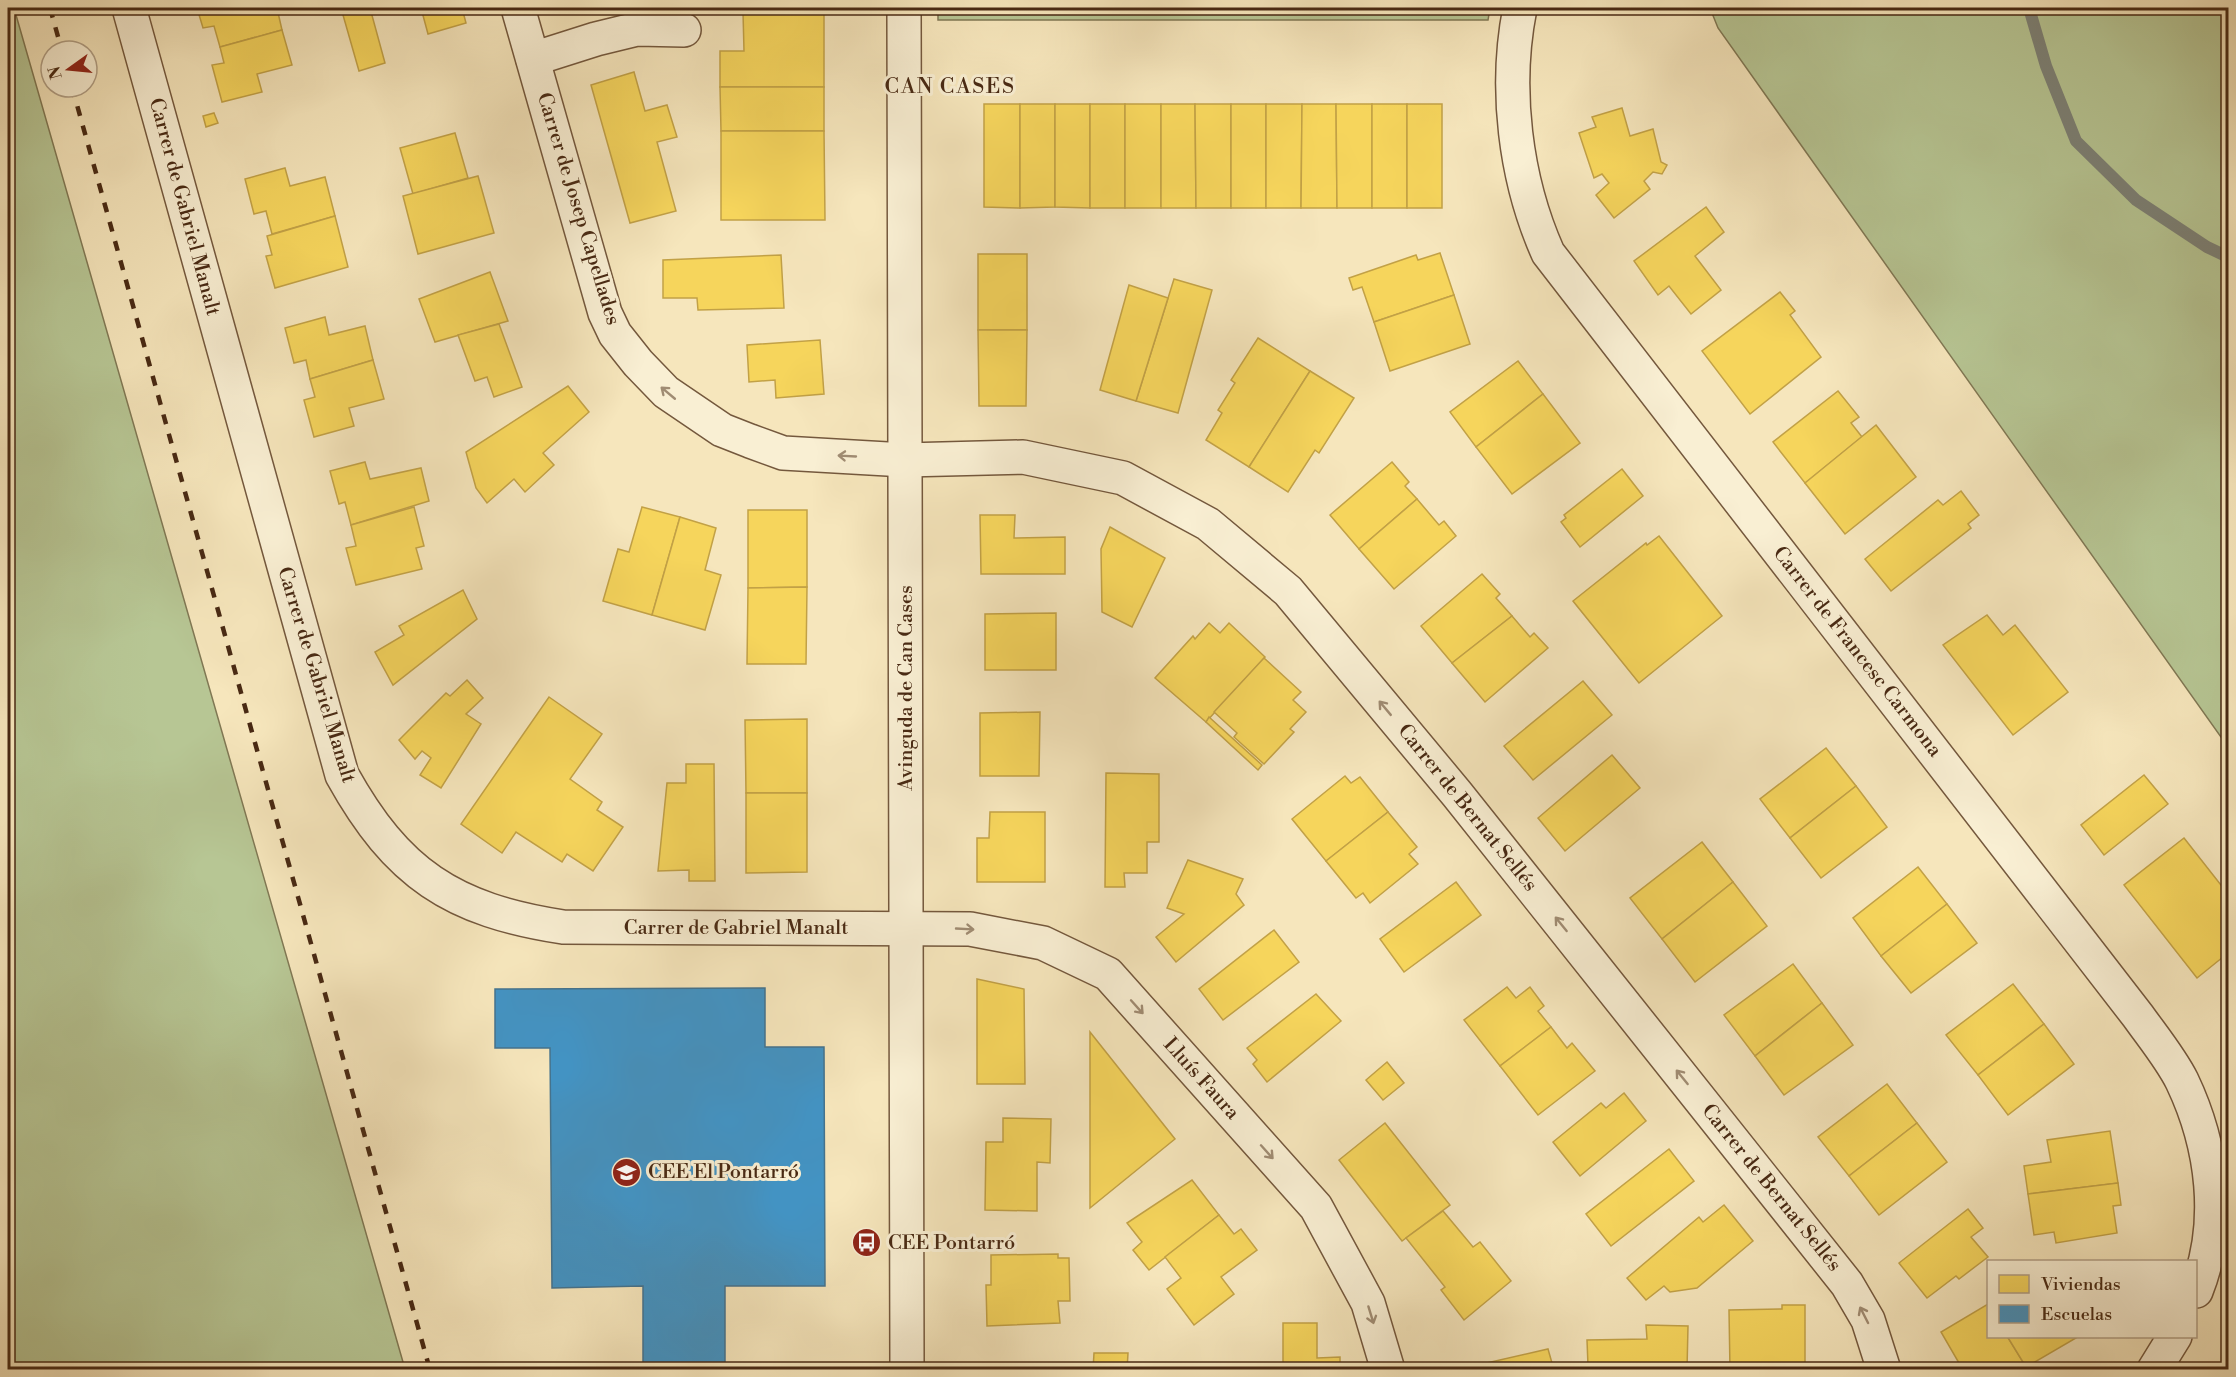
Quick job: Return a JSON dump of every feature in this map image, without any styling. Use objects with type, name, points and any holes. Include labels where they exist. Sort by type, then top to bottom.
[{"type":"street","name":"Carrer de Gabriel Manalt","points":[[129,8],[342,776],[364,816],[394,853],[424,876],[476,906],[515,919],[563,927],[907,928]]},
{"type":"street","name":"Carrer de Josep Capellades","points":[[518,8],[604,313],[615,334],[638,363],[666,393],[722,430],[783,453],[906,460]]},
{"type":"street","name":"Avinguda de Can Cases","points":[[904,8],[908,1370]]},
{"type":"street","name":"Carrer de Francesc Carmona","points":[[1520,8],[1513,44],[1517,139],[1534,221],[1548,254],[2138,1016],[2181,1080],[2204,1136],[2213,1183],[2209,1235],[2197,1288]]},
{"type":"street","points":[[533,59],[637,29],[684,30]]},
{"type":"street","name":"Carrer de Bernat Sellés","points":[[906,460],[1023,457],[1123,478],[1208,524],[1288,591],[1457,794],[1847,1284],[1868,1320],[1884,1370]]},
{"type":"street","name":"Lluís Faura","points":[[907,928],[970,929],[1043,944],[1108,974],[1316,1207],[1368,1303],[1388,1370]]},
{"type":"street","points":[[2154,1370],[2174,1338]]},
{"type":"green space","points":[[8,8],[14,8],[405,1369],[8,1369]]},
{"type":"green space","points":[[938,8],[1490,8],[1488,20],[938,20]]},
{"type":"green space","points":[[1710,8],[2228,8],[2228,747],[1718,28]]},
{"type":"building: Viviendas","points":[[197,8],[277,8],[282,30],[220,47],[214,26],[203,28]]},
{"type":"building: Viviendas","points":[[341,8],[370,8],[385,63],[359,71]]},
{"type":"building: Viviendas","points":[[421,8],[462,8],[466,23],[428,34]]},
{"type":"building: Viviendas","points":[[721,8],[824,8],[824,11],[721,12]]},
{"type":"building: Viviendas","points":[[824,11],[824,87],[720,87],[720,51],[744,51],[743,12]]},
{"type":"building: Viviendas","points":[[282,30],[292,65],[257,74],[262,92],[222,102],[212,65],[224,63],[220,47]]},
{"type":"building: Viviendas","points":[[634,72],[645,111],[667,105],[677,137],[657,142],[676,211],[630,223],[591,85]]},
{"type":"building: Viviendas","points":[[720,87],[824,87],[824,131],[721,131]]},
{"type":"building: Viviendas","points":[[984,104],[1020,104],[1020,208],[984,207]]},
{"type":"building: Viviendas","points":[[1020,104],[1055,104],[1055,207],[1020,208]]},
{"type":"building: Viviendas","points":[[1055,104],[1090,104],[1090,208],[1055,207]]},
{"type":"building: Viviendas","points":[[1090,104],[1125,104],[1125,208],[1090,208]]},
{"type":"building: Viviendas","points":[[1125,104],[1161,104],[1161,208],[1125,208]]},
{"type":"building: Viviendas","points":[[1161,104],[1195,104],[1196,208],[1161,208]]},
{"type":"building: Viviendas","points":[[1195,104],[1231,104],[1231,208],[1196,208]]},
{"type":"building: Viviendas","points":[[1231,104],[1266,104],[1266,208],[1231,208]]},
{"type":"building: Viviendas","points":[[1266,104],[1302,104],[1301,208],[1266,208]]},
{"type":"building: Viviendas","points":[[1302,104],[1336,104],[1337,208],[1301,208]]},
{"type":"building: Viviendas","points":[[1336,104],[1372,104],[1372,208],[1337,208]]},
{"type":"building: Viviendas","points":[[1372,104],[1407,104],[1407,208],[1372,208]]},
{"type":"building: Viviendas","points":[[1407,104],[1442,104],[1442,208],[1407,208]]},
{"type":"building: Viviendas","points":[[1622,108],[1630,136],[1653,129],[1661,162],[1667,165],[1662,174],[1653,172],[1644,181],[1650,189],[1614,218],[1596,195],[1609,183],[1602,174],[1594,178],[1579,133],[1596,127],[1592,117]]},
{"type":"building: Viviendas","points":[[214,113],[218,123],[206,127],[203,116]]},
{"type":"building: Viviendas","points":[[721,131],[824,131],[825,220],[721,220]]},
{"type":"building: Viviendas","points":[[455,133],[468,178],[413,194],[400,148]]},
{"type":"building: Viviendas","points":[[285,168],[290,186],[325,177],[335,216],[272,234],[266,211],[254,214],[245,179]]},
{"type":"building: Viviendas","points":[[478,176],[494,233],[418,254],[403,196]]},
{"type":"building: Viviendas","points":[[1706,207],[1724,232],[1695,256],[1721,290],[1691,314],[1669,286],[1658,295],[1634,261]]},
{"type":"building: Viviendas","points":[[335,216],[348,267],[275,288],[266,256],[272,255],[267,236]]},
{"type":"building: Viviendas","points":[[1440,253],[1454,295],[1374,322],[1362,287],[1353,290],[1349,278],[1416,255],[1418,260]]},
{"type":"building: Viviendas","points":[[978,254],[1027,254],[1027,330],[978,330]]},
{"type":"building: Viviendas","points":[[781,255],[784,308],[698,310],[697,298],[663,298],[663,260]]},
{"type":"building: Viviendas","points":[[490,272],[508,321],[435,342],[419,299]]},
{"type":"building: Viviendas","points":[[1174,279],[1212,290],[1178,413],[1136,401]]},
{"type":"building: Viviendas","points":[[1129,285],[1168,298],[1136,401],[1100,390]]},
{"type":"building: Viviendas","points":[[1780,292],[1795,311],[1790,315],[1821,357],[1750,414],[1702,351]]},
{"type":"building: Viviendas","points":[[1454,295],[1470,344],[1390,371],[1374,322]]},
{"type":"building: Viviendas","points":[[325,317],[329,335],[365,326],[373,360],[310,379],[306,360],[294,363],[285,328]]},
{"type":"building: Viviendas","points":[[499,324],[522,387],[494,397],[487,377],[475,381],[458,335]]},
{"type":"building: Viviendas","points":[[978,330],[1027,330],[1026,406],[979,406]]},
{"type":"building: Viviendas","points":[[1258,338],[1310,371],[1249,467],[1206,440],[1222,413],[1218,410],[1235,383],[1231,380]]},
{"type":"building: Viviendas","points":[[820,340],[824,394],[776,398],[775,380],[749,382],[747,345]]},
{"type":"building: Viviendas","points":[[373,360],[384,399],[349,408],[354,426],[314,437],[304,400],[315,397],[310,379]]},
{"type":"building: Viviendas","points":[[1518,361],[1543,394],[1476,447],[1450,412]]},
{"type":"building: Viviendas","points":[[1310,371],[1354,398],[1319,453],[1315,450],[1288,492],[1249,467]]},
{"type":"building: Viviendas","points":[[568,386],[589,412],[543,453],[554,465],[525,492],[514,479],[487,503],[476,488],[466,452]]},
{"type":"building: Viviendas","points":[[1838,391],[1859,417],[1851,423],[1862,437],[1805,483],[1773,442]]},
{"type":"building: Viviendas","points":[[1543,394],[1580,443],[1512,494],[1476,447]]},
{"type":"building: Viviendas","points":[[1876,425],[1916,477],[1845,534],[1805,483]]},
{"type":"building: Viviendas","points":[[365,462],[370,479],[421,468],[429,501],[351,525],[345,502],[339,504],[330,471]]},
{"type":"building: Viviendas","points":[[1392,462],[1409,482],[1405,486],[1417,499],[1359,549],[1330,515]]},
{"type":"building: Viviendas","points":[[1622,469],[1643,496],[1580,547],[1561,522],[1566,518],[1564,515]]},
{"type":"building: Viviendas","points":[[1961,491],[1979,515],[1968,524],[1971,528],[1891,591],[1865,559],[1938,500],[1943,505]]},
{"type":"building: Viviendas","points":[[1417,499],[1439,525],[1444,521],[1456,536],[1394,589],[1359,549]]},
{"type":"building: Viviendas","points":[[414,507],[424,546],[416,548],[422,569],[356,585],[346,548],[356,546],[351,525]]},
{"type":"building: Viviendas","points":[[642,507],[680,517],[652,615],[603,601],[618,549],[629,552]]},
{"type":"building: Viviendas","points":[[748,510],[807,510],[807,587],[748,588]]},
{"type":"building: Viviendas","points":[[980,515],[1015,515],[1014,538],[1065,537],[1065,574],[981,574]]},
{"type":"building: Viviendas","points":[[680,517],[716,528],[705,570],[721,575],[705,630],[652,615]]},
{"type":"building: Viviendas","points":[[1110,527],[1165,558],[1132,627],[1102,612],[1101,549]]},
{"type":"building: Viviendas","points":[[1659,536],[1722,616],[1639,683],[1573,601],[1646,543],[1647,545]]},
{"type":"building: Viviendas","points":[[1482,574],[1500,594],[1496,598],[1512,616],[1452,663],[1421,626]]},
{"type":"building: Viviendas","points":[[807,587],[806,664],[747,664],[748,588]]},
{"type":"building: Viviendas","points":[[463,590],[477,619],[393,685],[375,652],[404,635],[399,626]]},
{"type":"building: Viviendas","points":[[1056,613],[1056,670],[985,670],[985,614]]},
{"type":"building: Viviendas","points":[[1987,615],[2003,635],[2015,625],[2068,692],[2013,735],[1943,645]]},
{"type":"building: Viviendas","points":[[1512,616],[1530,637],[1534,633],[1548,648],[1485,702],[1452,663]]},
{"type":"building: Viviendas","points":[[1209,623],[1220,633],[1229,623],[1265,657],[1206,722],[1155,678],[1193,636],[1195,639]]},
{"type":"building: Viviendas","points":[[1264,658],[1301,692],[1293,700],[1306,712],[1290,729],[1294,732],[1264,764],[1234,737],[1237,733],[1214,712]]},
{"type":"building: Viviendas","points":[[467,680],[483,698],[466,714],[481,724],[441,788],[420,775],[431,758],[422,751],[415,759],[399,740],[446,693],[450,696]]},
{"type":"building: Viviendas","points":[[1583,681],[1612,715],[1533,780],[1504,746]]},
{"type":"building: Viviendas","points":[[549,697],[602,734],[570,779],[602,802],[597,810],[623,827],[593,871],[567,854],[562,862],[516,832],[502,853],[461,824]]},
{"type":"building: Viviendas","points":[[1040,712],[1039,776],[980,776],[980,713]]},
{"type":"building: Viviendas","points":[[1209,717],[1262,765],[1258,770],[1206,722]]},
{"type":"building: Viviendas","points":[[807,719],[807,793],[746,793],[745,720]]},
{"type":"building: Viviendas","points":[[1826,748],[1856,786],[1790,838],[1760,799]]},
{"type":"building: Viviendas","points":[[1612,755],[1640,788],[1565,851],[1538,818]]},
{"type":"building: Viviendas","points":[[686,764],[714,764],[715,881],[689,881],[689,870],[658,871],[667,783],[686,783]]},
{"type":"building: Viviendas","points":[[1106,773],[1159,774],[1159,842],[1147,842],[1147,873],[1124,873],[1125,887],[1105,887]]},
{"type":"building: Viviendas","points":[[2144,775],[2168,804],[2104,855],[2081,825]]},
{"type":"building: Viviendas","points":[[1345,776],[1351,783],[1360,777],[1388,812],[1326,861],[1292,819]]},
{"type":"building: Viviendas","points":[[1856,786],[1887,827],[1821,878],[1790,838]]},
{"type":"building: Viviendas","points":[[746,793],[807,793],[807,872],[746,873]]},
{"type":"building: Viviendas","points":[[990,812],[1045,812],[1045,882],[977,882],[977,838],[989,838]]},
{"type":"building: Viviendas","points":[[1388,812],[1417,847],[1409,854],[1418,864],[1370,903],[1363,893],[1356,898],[1326,861]]},
{"type":"building: Viviendas","points":[[2184,838],[2228,894],[2228,953],[2197,978],[2124,885]]},
{"type":"building: Viviendas","points":[[1702,842],[1733,882],[1662,939],[1630,898]]},
{"type":"building: Viviendas","points":[[1188,860],[1243,879],[1236,894],[1244,905],[1176,962],[1156,937],[1184,914],[1167,908]]},
{"type":"building: Viviendas","points":[[1918,867],[1947,904],[1881,956],[1853,918]]},
{"type":"building: Viviendas","points":[[1456,882],[1481,915],[1404,972],[1380,939]]},
{"type":"building: Viviendas","points":[[1733,882],[1767,926],[1695,982],[1662,939]]},
{"type":"building: Viviendas","points":[[1947,904],[1977,943],[1911,993],[1881,956]]},
{"type":"building: Viviendas","points":[[1274,930],[1299,962],[1223,1020],[1199,989]]},
{"type":"building: Viviendas","points":[[1793,964],[1822,1003],[1755,1056],[1724,1015]]},
{"type":"building: Viviendas","points":[[977,979],[1024,989],[1025,1084],[977,1084]]},
{"type":"building: Viviendas","points":[[2013,984],[2044,1024],[1978,1075],[1946,1035]]},
{"type":"building: Viviendas","points":[[1507,987],[1516,998],[1530,987],[1544,1006],[1538,1011],[1551,1027],[1500,1066],[1464,1020]]},
{"type":"building: Viviendas","points":[[1316,994],[1341,1021],[1267,1082],[1253,1064],[1257,1060],[1247,1048]]},
{"type":"building: Viviendas","points":[[1822,1003],[1853,1045],[1784,1095],[1755,1056]]},
{"type":"building: Viviendas","points":[[2044,1024],[2074,1064],[2008,1115],[1978,1075]]},
{"type":"building: Viviendas","points":[[1551,1027],[1567,1048],[1572,1043],[1595,1071],[1538,1115],[1500,1066]]},
{"type":"building: Viviendas","points":[[1090,1032],[1175,1139],[1090,1208]]},
{"type":"building: Viviendas","points":[[1387,1062],[1404,1083],[1383,1100],[1366,1080]]},
{"type":"building: Viviendas","points":[[1887,1084],[1917,1123],[1849,1176],[1818,1137]]},
{"type":"building: Viviendas","points":[[1624,1093],[1646,1121],[1580,1176],[1553,1142],[1601,1103],[1606,1108]]},
{"type":"building: Viviendas","points":[[1003,1118],[1051,1119],[1050,1163],[1037,1162],[1037,1211],[985,1210],[986,1142],[1003,1142]]},
{"type":"building: Viviendas","points":[[1385,1123],[1450,1205],[1402,1241],[1339,1160]]},
{"type":"building: Viviendas","points":[[1917,1123],[1947,1162],[1879,1215],[1849,1176]]},
{"type":"building: Viviendas","points":[[2110,1131],[2118,1183],[2028,1194],[2024,1166],[2051,1162],[2047,1140]]},
{"type":"building: Viviendas","points":[[1669,1149],[1694,1181],[1611,1246],[1586,1214]]},
{"type":"building: Viviendas","points":[[1192,1180],[1219,1215],[1149,1270],[1133,1250],[1142,1242],[1127,1223]]},
{"type":"building: Viviendas","points":[[2118,1183],[2121,1205],[2113,1206],[2117,1233],[2056,1243],[2054,1232],[2034,1235],[2028,1194]]},
{"type":"building: Viviendas","points":[[1724,1205],[1753,1241],[1697,1288],[1670,1292],[1664,1286],[1646,1300],[1627,1278],[1699,1217],[1703,1222]]},
{"type":"building: Viviendas","points":[[1968,1209],[1983,1228],[1971,1237],[1988,1257],[1959,1279],[1956,1276],[1927,1298],[1899,1263]]},
{"type":"building: Viviendas","points":[[1443,1211],[1473,1247],[1480,1242],[1511,1281],[1464,1320],[1441,1290],[1445,1287],[1406,1238]]},
{"type":"building: Viviendas","points":[[1219,1215],[1234,1234],[1241,1229],[1257,1250],[1221,1277],[1234,1294],[1194,1325],[1167,1289],[1181,1278],[1165,1257]]},
{"type":"building: Viviendas","points":[[1058,1254],[1058,1258],[1069,1258],[1070,1301],[1058,1301],[1060,1323],[987,1326],[986,1285],[991,1285],[991,1255]]},
{"type":"building: Viviendas","points":[[1782,1305],[1805,1305],[1805,1370],[1730,1370],[1729,1310],[1782,1309]]},
{"type":"building: Viviendas","points":[[1987,1305],[1987,1338],[2008,1338],[2026,1367],[2022,1370],[1963,1370],[1941,1332]]},
{"type":"building: Viviendas","points":[[1283,1323],[1317,1323],[1317,1358],[1340,1357],[1340,1370],[1283,1370]]},
{"type":"building: Viviendas","points":[[1646,1325],[1688,1326],[1687,1370],[1592,1370],[1592,1365],[1588,1366],[1587,1340],[1647,1339]]},
{"type":"building: Viviendas","points":[[2008,1338],[2076,1338],[2026,1367]]},
{"type":"building: Viviendas","points":[[1548,1349],[1554,1370],[1456,1370]]},
{"type":"building: Viviendas","points":[[1094,1353],[1128,1353],[1127,1370],[1093,1370]]},
{"type":"building: Escuelas","points":[[765,988],[765,1047],[824,1047],[825,1286],[725,1286],[725,1370],[643,1370],[643,1286],[552,1288],[550,1048],[495,1048],[495,989]]},
{"type":"waterway","points":[[2029,8],[2046,66],[2076,141],[2136,200],[2207,247],[2228,257]]},
{"type":"railway","points":[[50,8],[59,39]]},
{"type":"railway","points":[[75,99],[430,1370]]},
{"type":"place","name":"CEE El Pontarró","points":[[627,1172]]},
{"type":"place","name":"CEE Pontarró","points":[[867,1243]]},
{"type":"district","name":"CAN CASES","points":[[950,87]]}]
